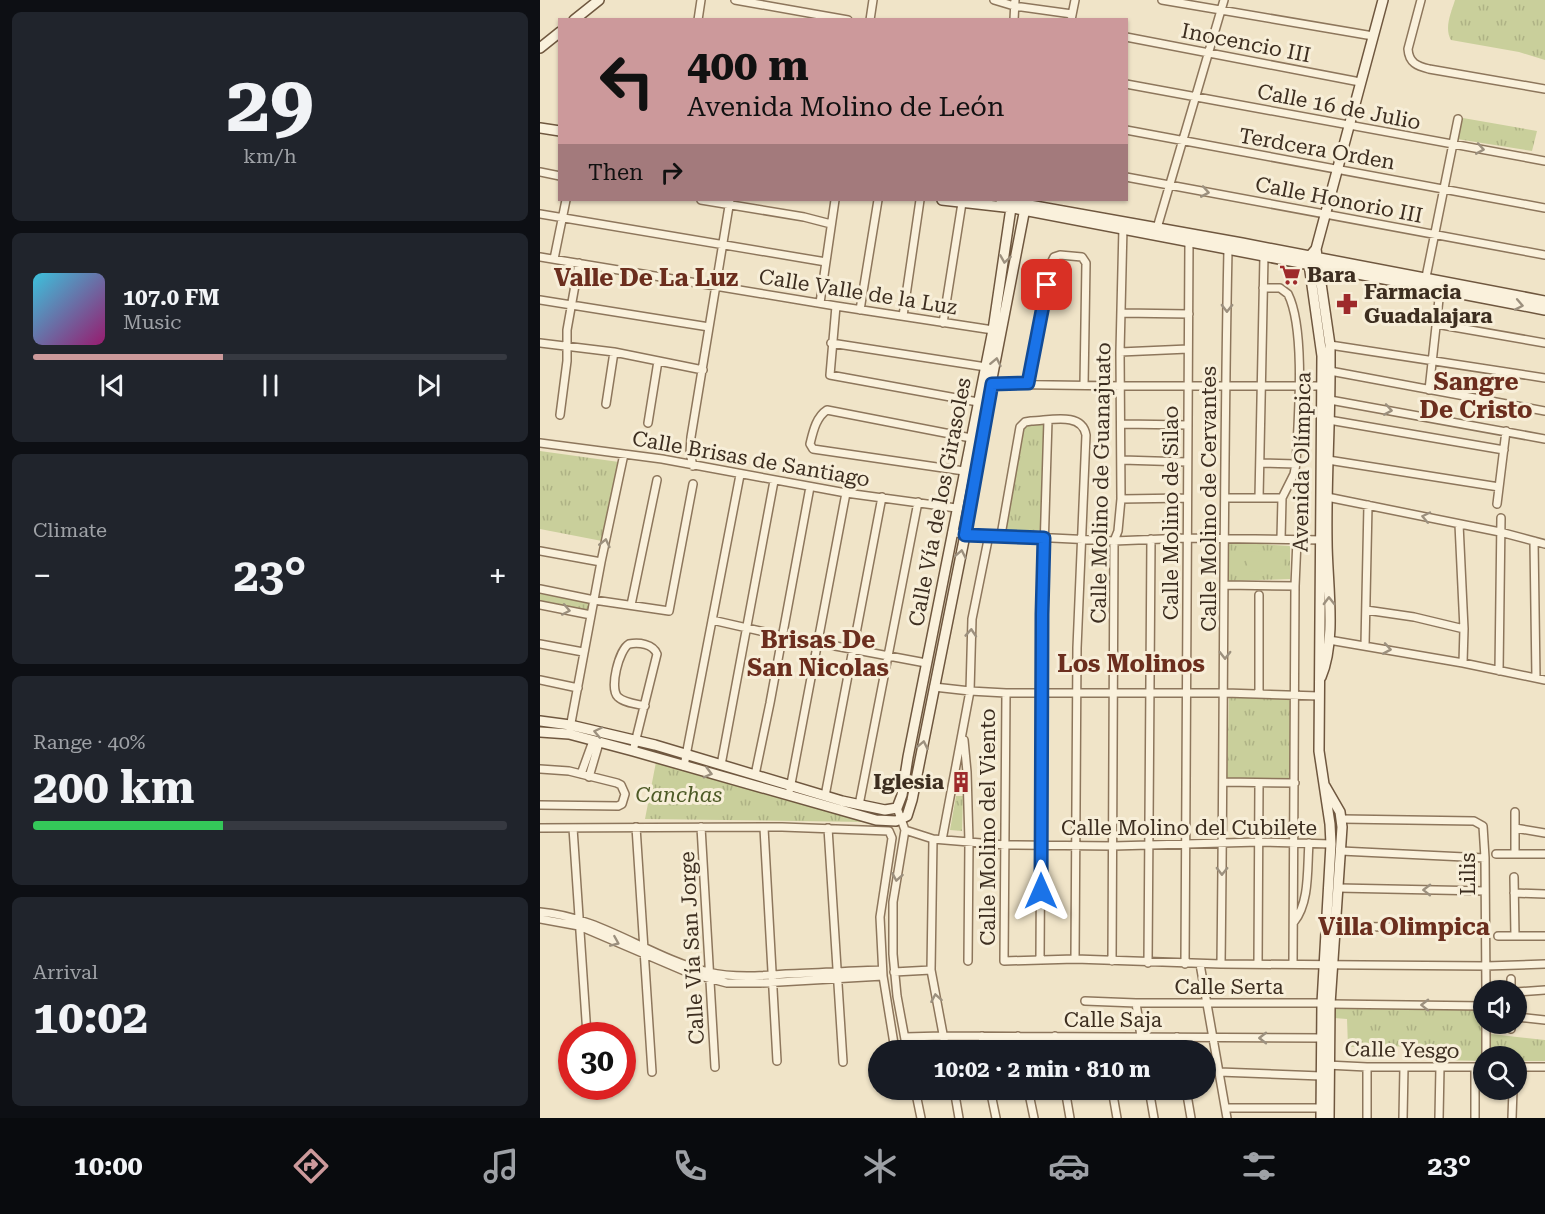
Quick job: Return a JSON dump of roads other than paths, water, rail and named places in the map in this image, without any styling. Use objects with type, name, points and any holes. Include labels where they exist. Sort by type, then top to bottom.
[{"type":"street","points":[[576,18],[599,0]]},
{"type":"street","points":[[698,18],[701,0]]},
{"type":"street","points":[[735,0],[837,18]]},
{"type":"street","points":[[870,18],[873,0]]},
{"type":"street","points":[[994,0],[1072,16],[1075,0]]},
{"type":"street","points":[[1162,0],[1373,36]]},
{"type":"street","points":[[1157,228],[1224,0]]},
{"type":"street","name":"Avenida Olímpica","points":[[1321,1113],[1320,1076],[1325,1065],[1331,844],[1319,751],[1326,386],[1314,259],[1336,168],[1383,0]]},
{"type":"street","points":[[1421,0],[1408,49],[1408,55],[1415,64],[1429,69],[1545,89]]},
{"type":"street","points":[[540,48],[558,34]]},
{"type":"street","name":"Inocencio III","points":[[1128,37],[1360,82]]},
{"type":"street","name":"Calle 16 de Julio","points":[[1128,84],[1545,161]]},
{"type":"street","points":[[1426,277],[1458,119]]},
{"type":"street","points":[[540,128],[558,131]]},
{"type":"street","name":"Terdcera Orden","points":[[1128,130],[1545,208]]},
{"type":"street","points":[[540,172],[558,176]]},
{"type":"street","name":"Calle Honorio III","points":[[1128,177],[1545,255]]},
{"type":"street","points":[[554,259],[566,201]]},
{"type":"street","points":[[820,303],[835,201]]},
{"type":"street","points":[[860,310],[878,201]]},
{"type":"street","points":[[903,316],[920,201]]},
{"type":"street","points":[[952,201],[1012,203],[1123,226],[1157,228],[1545,301]]},
{"type":"street","points":[[693,466],[690,447],[729,202],[831,224]]},
{"type":"street","points":[[943,323],[962,202]]},
{"type":"street","points":[[1026,207],[1040,202],[1189,242],[1264,256],[1314,259],[1440,290],[1545,310]]},
{"type":"street","name":"Calle Vía de los Girasoles","points":[[897,808],[902,795],[978,402],[987,384],[986,367],[1012,203]]},
{"type":"street","name":"Calle Vía de los Girasoles","points":[[901,820],[907,816],[910,806],[965,535],[987,384],[1026,207]]},
{"type":"street","points":[[540,214],[826,262]]},
{"type":"street","name":"Calle Molino de Guanajuato","points":[[1112,961],[1114,541],[1118,531],[1121,499],[1120,352],[1123,226]]},
{"type":"street","name":"Calle Molino de Silao","points":[[1185,964],[1189,242]]},
{"type":"street","name":"Calle Molino de Cervantes","points":[[1221,964],[1228,249]]},
{"type":"street","points":[[1028,383],[1051,263],[1054,257],[1060,255],[1082,257],[1086,263],[1084,385]]},
{"type":"street","points":[[1259,498],[1264,256]]},
{"type":"street","name":"Calle Valle de la Luz","points":[[540,257],[993,330]]},
{"type":"street","name":"Avenida Olímpica","points":[[1314,259],[1329,345],[1330,371],[1326,386],[1330,400],[1327,497],[1323,540],[1329,640],[1326,666],[1320,679]]},
{"type":"street","points":[[560,415],[567,330],[579,263]]},
{"type":"street","points":[[1263,288],[1280,288],[1285,290],[1290,297],[1297,336],[1296,464],[1294,474],[1282,498],[1281,539]]},
{"type":"street","points":[[1429,390],[1440,290]]},
{"type":"street","points":[[540,300],[709,327]]},
{"type":"street","points":[[836,306],[830,375],[978,402]]},
{"type":"street","points":[[1122,313],[1189,314]]},
{"type":"street","points":[[1436,324],[1545,344]]},
{"type":"street","points":[[540,343],[614,352],[703,370]]},
{"type":"street","points":[[831,343],[986,367]]},
{"type":"street","points":[[1329,345],[1545,378]]},
{"type":"street","points":[[1120,352],[1188,350]]},
{"type":"street","points":[[606,404],[614,352]]},
{"type":"street","points":[[648,423],[658,361]]},
{"type":"street","points":[[1330,371],[1545,411]]},
{"type":"street","points":[[987,384],[1326,386]]},
{"type":"street","points":[[1330,400],[1545,439]]},
{"type":"street","points":[[964,471],[813,449],[810,444],[812,434],[822,413],[827,410],[971,438]]},
{"type":"street","points":[[1048,420],[1041,693],[1040,960],[1075,959],[1185,964],[1486,966],[1545,964]]},
{"type":"street","points":[[1001,535],[1020,427],[1025,422],[1075,420],[1085,429],[1077,693],[1075,959]]},
{"type":"street","points":[[1329,420],[1504,450]]},
{"type":"street","points":[[1122,424],[1188,425]]},
{"type":"street","points":[[1497,504],[1506,431]]},
{"type":"street","name":"Calle Brisas de Santiago","points":[[540,443],[624,454],[846,493],[956,508]]},
{"type":"street","points":[[569,730],[624,454]]},
{"type":"street","points":[[1122,460],[1187,462]]},
{"type":"street","points":[[1328,460],[1499,487]]},
{"type":"street","points":[[1260,463],[1296,464]]},
{"type":"street","points":[[684,766],[740,475]]},
{"type":"street","points":[[631,605],[657,480]]},
{"type":"street","points":[[721,765],[774,481]]},
{"type":"street","points":[[540,589],[669,611],[693,484]]},
{"type":"street","points":[[755,775],[810,487]]},
{"type":"street","points":[[789,790],[846,493]]},
{"type":"street","points":[[825,796],[882,497]]},
{"type":"street","points":[[1327,497],[1545,543]]},
{"type":"street","points":[[1121,499],[1187,498]]},
{"type":"street","points":[[1225,498],[1282,498]]},
{"type":"street","points":[[859,805],[918,502]]},
{"type":"street","points":[[1365,645],[1368,505]]},
{"type":"street","points":[[1499,670],[1501,518]]},
{"type":"street","points":[[1459,524],[1464,629],[1463,663]]},
{"type":"street","points":[[952,533],[1114,541],[1187,538],[1323,540]]},
{"type":"street","points":[[942,840],[970,691],[972,619],[989,535]]},
{"type":"street","points":[[1148,963],[1151,539]]},
{"type":"street","points":[[1293,964],[1297,540]]},
{"type":"street","points":[[1534,541],[1536,678]]},
{"type":"street","points":[[540,551],[601,562]]},
{"type":"street","points":[[1225,585],[1295,586]]},
{"type":"street","points":[[1259,595],[1259,693]]},
{"type":"street","points":[[540,605],[591,615]]},
{"type":"street","points":[[1366,610],[1414,617],[1464,629]]},
{"type":"street","points":[[712,620],[782,636],[926,663]]},
{"type":"street","points":[[1329,640],[1545,680]]},
{"type":"street","points":[[633,751],[645,706],[657,654],[652,647],[634,643],[622,650],[614,688],[620,698],[645,706]]},
{"type":"street","points":[[540,644],[583,652]]},
{"type":"street","points":[[540,680],[578,688]]},
{"type":"street","points":[[934,687],[1006,693],[1259,693],[1319,696]]},
{"type":"street","name":"Calle Molino del Viento","points":[[1006,693],[1004,961],[1040,960]]},
{"type":"street","points":[[540,721],[596,742],[684,766],[859,805],[890,810],[897,808],[905,830],[892,914],[894,972],[905,1040]]},
{"type":"street","points":[[540,732],[569,730],[636,740],[755,775],[789,790],[876,820],[901,820]]},
{"type":"street","points":[[963,734],[967,772],[969,842],[968,961]]},
{"type":"street","points":[[585,776],[596,742]]},
{"type":"street","points":[[652,756],[655,745]]},
{"type":"street","points":[[540,769],[569,771],[621,785],[625,794],[622,804],[614,807],[540,806]]},
{"type":"street","points":[[1224,782],[1295,783]]},
{"type":"street","name":"Avenida Olímpica","points":[[1322,782],[1342,819],[1335,926],[1328,965]]},
{"type":"street","points":[[1258,964],[1259,783]]},
{"type":"street","points":[[1515,812],[1515,854]]},
{"type":"street","name":"Lilis","points":[[1342,819],[1474,821],[1480,824],[1484,829],[1486,980]]},
{"type":"street","points":[[636,827],[652,1072]]},
{"type":"street","name":"Calle Vía San Jorge","points":[[701,827],[715,1067]]},
{"type":"street","points":[[540,828],[828,828],[891,832],[892,838],[880,908],[882,973],[893,1040]]},
{"type":"street","points":[[573,828],[585,1022]]},
{"type":"street","points":[[764,828],[777,1061]]},
{"type":"street","points":[[828,828],[843,1062]]},
{"type":"street","points":[[1515,828],[1545,833]]},
{"type":"street","name":"Calle Molino del Cubilete","points":[[905,830],[933,839],[1005,845],[1113,846],[1259,842],[1331,844]]},
{"type":"street","points":[[933,839],[931,970],[945,1040]]},
{"type":"street","points":[[1294,922],[1301,913],[1305,899],[1309,843]]},
{"type":"street","points":[[1341,851],[1485,858]]},
{"type":"street","points":[[1496,854],[1545,854]]},
{"type":"street","points":[[1514,878],[1515,936]]},
{"type":"street","points":[[1338,888],[1485,891]]},
{"type":"street","points":[[1514,893],[1545,894]]},
{"type":"street","points":[[540,912],[561,914],[645,951],[727,983],[882,973]]},
{"type":"street","points":[[540,919],[579,922]]},
{"type":"street","points":[[1335,926],[1485,929]]},
{"type":"street","points":[[1498,936],[1545,936]]},
{"type":"street","points":[[1200,964],[1227,1118]]},
{"type":"street","points":[[894,972],[931,970]]},
{"type":"street","points":[[1527,991],[1545,990]]},
{"type":"street","name":"Calle Serta","points":[[1085,1001],[1473,1006]]},
{"type":"street","points":[[1136,1003],[1141,1040]]},
{"type":"street","name":"Avenida Olímpica","points":[[1326,1004],[1321,1038],[1329,1118]]},
{"type":"street","points":[[1527,1018],[1545,1020]]},
{"type":"street","points":[[982,1036],[983,1040]]},
{"type":"street","points":[[1018,1036],[1019,1040]]},
{"type":"street","points":[[1055,1036],[1056,1040]]},
{"type":"street","name":"Calle Saja","points":[[905,1037],[1321,1038]]},
{"type":"street","name":"Calle Yesgo","points":[[1325,1065],[1473,1067]]},
{"type":"street","points":[[1367,1067],[1367,1118]]},
{"type":"street","points":[[1403,1118],[1404,1067]]},
{"type":"street","points":[[1439,1118],[1440,1067]]},
{"type":"street","points":[[1527,1067],[1545,1067]]},
{"type":"street","points":[[1219,1072],[1320,1076]]},
{"type":"street","points":[[917,1100],[921,1118]]},
{"type":"street","points":[[956,1100],[959,1118]]},
{"type":"street","points":[[992,1100],[996,1118]]},
{"type":"street","points":[[1030,1100],[1034,1118]]},
{"type":"street","points":[[1067,1100],[1070,1118]]},
{"type":"street","points":[[1114,1100],[1117,1118]]},
{"type":"street","points":[[1151,1100],[1154,1118]]},
{"type":"street","points":[[1188,1100],[1191,1118]]},
{"type":"street","points":[[1475,1118],[1476,1100]]},
{"type":"street","points":[[1512,1118],[1513,1100]]},
{"type":"street","points":[[1226,1108],[1321,1113]]},
{"type":"place","name":"Bara","points":[[1290,275]]},
{"type":"place","name":"Farmacia Guadalajara","points":[[1347,304]]},
{"type":"place","name":"Iglesia","points":[[961,782]]},
{"type":"district","name":"Valle De La Luz","points":[[646,278]]},
{"type":"district","name":"Sangre De Cristo","points":[[1476,396]]},
{"type":"district","name":"Brisas De San Nicolas","points":[[818,654]]},
{"type":"district","name":"Los Molinos","points":[[1131,664]]},
{"type":"district","name":"Villa Olimpica","points":[[1404,927]]},
{"type":"park label","name":"Canchas","points":[[679,795]]}]
